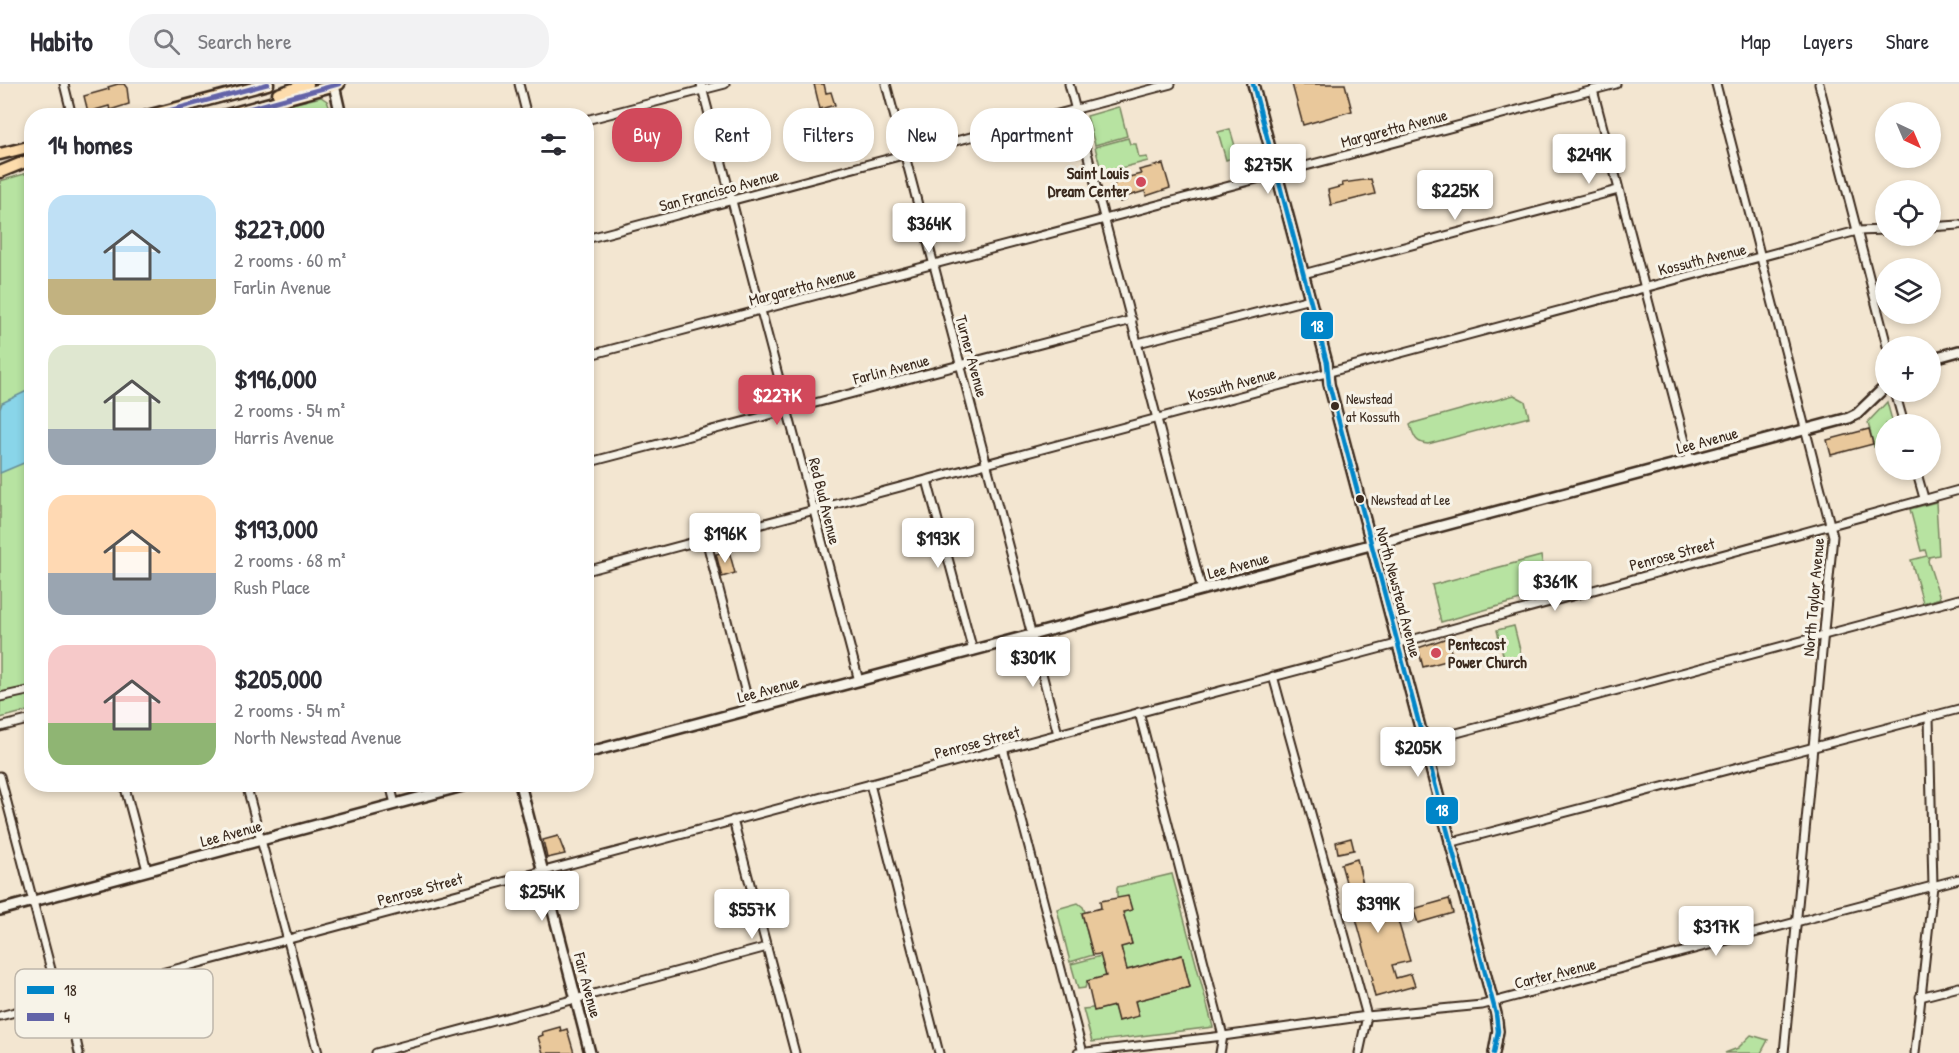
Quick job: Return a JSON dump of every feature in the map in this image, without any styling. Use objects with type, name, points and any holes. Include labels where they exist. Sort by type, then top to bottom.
[{"type":"main road","points":[[177,108],[268,84]]},
{"type":"main road","points":[[246,108],[267,97],[308,84]]},
{"type":"main road","points":[[251,108],[336,84]]},
{"type":"main road","points":[[0,154],[24,148]]},
{"type":"main road","points":[[0,173],[24,162]]},
{"type":"main road","points":[[0,173],[24,168]]},
{"type":"street","points":[[64,84],[70,108]]},
{"type":"street","points":[[336,84],[340,108]]},
{"type":"street","points":[[519,84],[525,108]]},
{"type":"street","points":[[594,118],[702,87],[725,84]]},
{"type":"street","name":"Turner Avenue","points":[[886,84],[893,108]]},
{"type":"street","points":[[1070,84],[1076,108]]},
{"type":"street","name":"San Francisco Avenue","points":[[1080,108],[1171,84]]},
{"type":"street","name":"North Newstead Avenue","points":[[1253,84],[1422,742],[1498,1026],[1494,1053]]},
{"type":"street","name":"Margaretta Avenue","points":[[594,355],[1616,84]]},
{"type":"street","name":"North Taylor Avenue","points":[[1716,84],[1833,536],[1784,1053]]},
{"type":"street","points":[[1819,84],[1884,336]]},
{"type":"street","name":"Red Bud Avenue","points":[[702,87],[859,681]]},
{"type":"street","points":[[1593,90],[1690,460]]},
{"type":"street","name":"San Francisco Avenue","points":[[594,237],[886,159]]},
{"type":"street","name":"Turner Avenue","points":[[907,162],[1058,734]]},
{"type":"street","points":[[1090,162],[1202,590]]},
{"type":"street","points":[[1303,274],[1618,190]]},
{"type":"street","points":[[1941,226],[1959,225]]},
{"type":"street","name":"Kossuth Avenue","points":[[594,569],[1857,231],[1875,230]]},
{"type":"street","points":[[1138,343],[1310,299]]},
{"type":"street","name":"Farlin Avenue","points":[[594,461],[1132,320]]},
{"type":"street","points":[[1941,355],[1959,351]]},
{"type":"street","name":"Lee Avenue","points":[[594,751],[1849,418],[1857,414],[1875,397]]},
{"type":"street","points":[[927,480],[974,651]]},
{"type":"street","points":[[1919,480],[1924,498]]},
{"type":"street","name":"Penrose Street","points":[[174,969],[1397,644],[1959,490]]},
{"type":"street","points":[[706,539],[750,709]]},
{"type":"street","points":[[1422,742],[1959,599]]},
{"type":"street","points":[[1273,676],[1367,1016],[1359,1053]]},
{"type":"street","points":[[0,698],[24,692]]},
{"type":"street","points":[[1449,843],[1959,709]]},
{"type":"street","points":[[1139,712],[1223,1036],[1220,1053]]},
{"type":"street","points":[[1915,1053],[1933,886],[1929,717]]},
{"type":"street","points":[[0,727],[24,721]]},
{"type":"street","points":[[1003,748],[1084,1053]]},
{"type":"street","points":[[0,776],[4,802],[51,969]]},
{"type":"street","points":[[870,784],[939,1053]]},
{"type":"street","points":[[126,792],[147,870]]},
{"type":"street","points":[[248,792],[318,1053]]},
{"type":"street","points":[[392,792],[395,804]]},
{"type":"street","name":"Lee Avenue","points":[[0,910],[440,792]]},
{"type":"street","name":"Fair Avenue","points":[[522,792],[590,1053]]},
{"type":"street","points":[[733,820],[795,1053]]},
{"type":"street","name":"Carter Avenue","points":[[1078,1053],[1367,1016],[1492,1003],[1959,879]]},
{"type":"street","points":[[376,1053],[767,947]]},
{"type":"street","points":[[1920,997],[1959,987]]},
{"type":"street","name":"Penrose Street","points":[[0,1016],[15,1012]]},
{"type":"street","points":[[76,1038],[79,1053]]},
{"type":"green space","points":[[321,97],[327,101],[330,108],[276,108]]},
{"type":"green space","points":[[1120,108],[1127,136],[1095,145],[1094,114]]},
{"type":"green space","points":[[1230,129],[1238,156],[1226,160],[1218,132]]},
{"type":"green space","points":[[1128,138],[1130,144],[1136,144],[1139,158],[1147,157],[1148,161],[1102,173],[1095,147]]},
{"type":"green space","points":[[24,174],[24,712],[0,718],[0,181]]},
{"type":"green space","points":[[1514,395],[1525,401],[1529,417],[1428,444],[1414,436],[1410,425],[1413,423]]},
{"type":"green space","points":[[1887,402],[1890,414],[1876,414]]},
{"type":"green space","points":[[1875,415],[1874,447],[1868,422]]},
{"type":"green space","points":[[1936,502],[1939,555],[1929,557],[1928,561],[1940,598],[1923,603],[1911,560],[1927,556],[1925,550],[1921,551],[1910,509]]},
{"type":"green space","points":[[1541,556],[1549,592],[1441,622],[1432,585]]},
{"type":"green space","points":[[1514,626],[1522,658],[1505,663],[1497,630]]},
{"type":"green space","points":[[1172,874],[1213,1027],[1092,1042],[1083,1009],[1114,1006],[1119,1021],[1138,1016],[1135,1001],[1190,987],[1182,955],[1127,970],[1121,947],[1132,944],[1123,912],[1131,910],[1117,899],[1117,887]]},
{"type":"green space","points":[[1078,903],[1085,912],[1082,914],[1093,955],[1070,962],[1057,909]]},
{"type":"green space","points":[[1101,956],[1106,976],[1087,981],[1085,988],[1078,989],[1071,964]]},
{"type":"green space","points":[[1751,1035],[1768,1040],[1761,1053],[1725,1053],[1738,1048]]},
{"type":"water","points":[[24,392],[24,463],[0,473],[0,409],[2,403]]},
{"type":"building","points":[[124,84],[127,88],[129,104],[116,108],[109,106],[87,108],[84,96],[109,89],[108,87]]},
{"type":"building","points":[[814,84],[824,84],[826,93],[831,92],[835,105],[820,108]]},
{"type":"building","points":[[1292,84],[1345,84],[1352,111],[1303,125]]},
{"type":"building","name":"Saint Louis Dream Center","points":[[1163,164],[1170,188],[1146,196],[1145,191],[1125,197],[1126,200],[1120,202],[1118,195],[1114,196],[1111,185],[1115,184],[1112,174],[1119,173],[1121,179],[1141,174],[1139,170]]},
{"type":"building","points":[[1371,179],[1375,194],[1331,205],[1328,190],[1343,186],[1342,183]]},
{"type":"building","points":[[1869,429],[1873,444],[1831,455],[1827,440]]},
{"type":"building","points":[[729,551],[735,573],[722,577],[716,554]]},
{"type":"building","name":"Pentecost Power Church","points":[[1447,638],[1452,655],[1449,656],[1450,660],[1423,667],[1418,648]]},
{"type":"building","points":[[558,836],[565,854],[547,858],[543,840]]},
{"type":"building","points":[[1351,838],[1354,850],[1338,853],[1336,842]]},
{"type":"building","points":[[1357,859],[1367,901],[1390,894],[1410,961],[1392,965],[1396,978],[1411,974],[1415,986],[1375,997],[1371,981],[1373,980],[1341,864]]},
{"type":"building","points":[[1128,896],[1132,910],[1123,912],[1132,944],[1121,947],[1127,970],[1182,955],[1190,987],[1135,1001],[1139,1016],[1118,1021],[1114,1006],[1094,1011],[1087,981],[1106,976],[1100,954],[1093,955],[1082,913],[1101,908],[1100,901]]},
{"type":"building","points":[[1449,899],[1453,913],[1418,923],[1413,909]]},
{"type":"building","points":[[560,1027],[561,1031],[567,1029],[574,1053],[543,1053],[538,1037],[543,1035],[542,1032]]},
{"type":"transit line","name":"4","points":[[179,108],[268,84]]},
{"type":"transit line","name":"4","points":[[251,108],[339,84]]},
{"type":"transit line","name":"18","points":[[1253,84],[1327,363],[1329,384],[1496,1014],[1498,1031],[1494,1053]]},
{"type":"place","name":"Saint Louis Dream Center","points":[[1141,182]]},
{"type":"place","name":"Newstead at Kossuth","points":[[1335,406]]},
{"type":"place","name":"Newstead at Lee","points":[[1360,499]]},
{"type":"place","name":"Pentecost Power Church","points":[[1436,653]]}]
